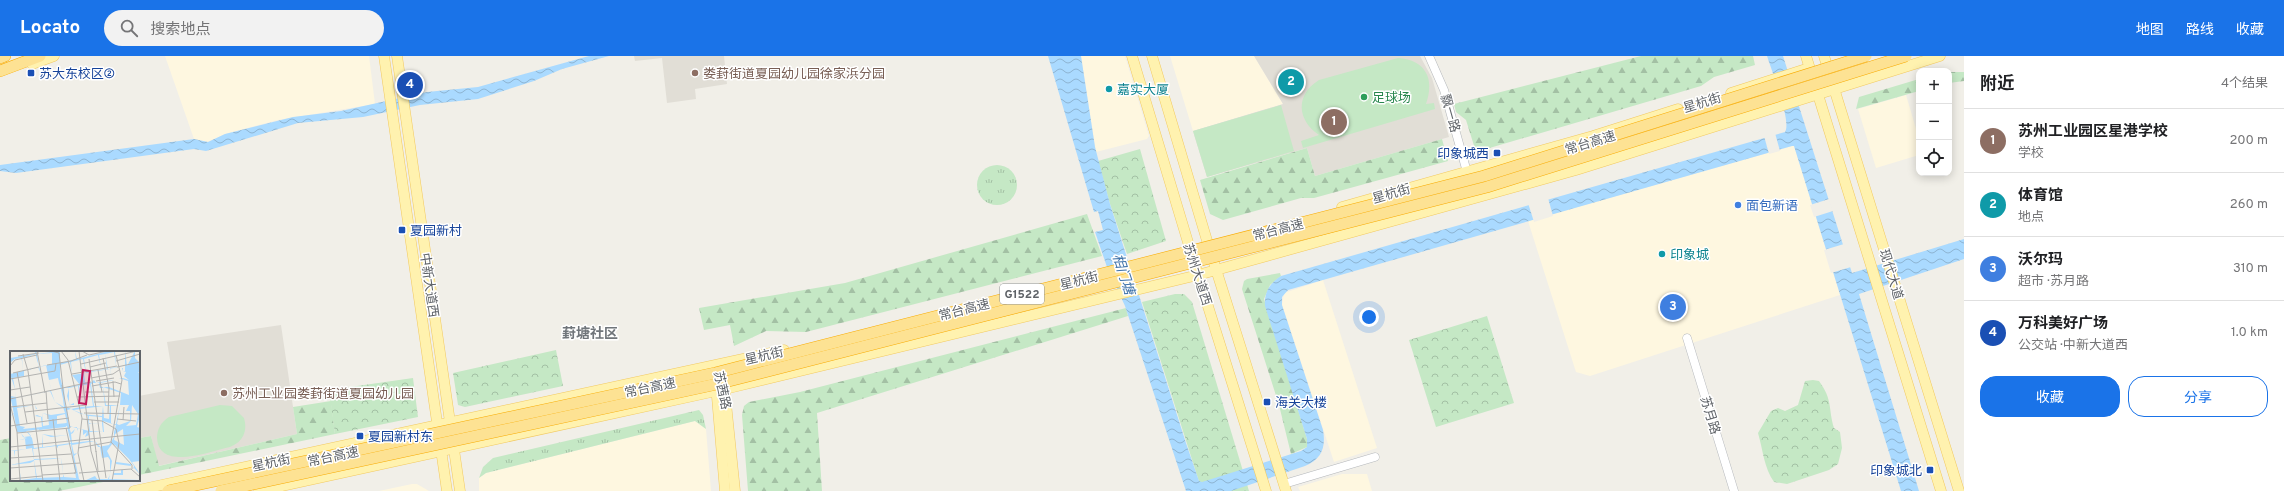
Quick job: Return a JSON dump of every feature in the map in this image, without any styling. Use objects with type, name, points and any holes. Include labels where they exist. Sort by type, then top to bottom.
[{"type":"highway","points":[[0,58],[5,56]]},
{"type":"highway","points":[[0,71],[40,56]]},
{"type":"highway","name":"常台高速","points":[[168,491],[715,373],[1484,176],[1866,56]]},
{"type":"highway","name":"常台高速","points":[[221,491],[717,384],[1487,188],[1906,56]]},
{"type":"main road","points":[[0,76],[54,56]]},
{"type":"main road","name":"中新大道西","points":[[384,56],[447,491]]},
{"type":"main road","name":"中新大道西","points":[[397,56],[460,491]]},
{"type":"main road","name":"苏州大道西","points":[[1132,56],[1198,275],[1265,486]]},
{"type":"main road","name":"苏州大道西","points":[[1152,56],[1208,244],[1284,484]]},
{"type":"main road","name":"现代大道","points":[[1806,56],[1941,491]]},
{"type":"main road","name":"星杭街","points":[[134,491],[718,365],[1107,272],[1593,136],[1810,68],[1825,59],[1848,56]]},
{"type":"main road","name":"星杭街","points":[[259,491],[454,450],[715,392],[1198,275],[1562,174],[1940,56]]},
{"type":"main road","name":"现代大道","points":[[1825,59],[1959,491]]},
{"type":"main road","points":[[394,124],[406,122]]},
{"type":"main road","name":"苏茜路","points":[[718,365],[725,389],[735,491]]},
{"type":"main road","name":"苏茜路","points":[[718,365],[715,392],[725,491]]},
{"type":"main road","points":[[441,452],[452,436],[556,414],[568,398]]},
{"type":"main road","points":[[340,474],[359,456],[439,439],[450,423]]},
{"type":"street","name":"飘一路","points":[[1429,56],[1444,90],[1467,172]]},
{"type":"street","name":"苏月路","points":[[1687,338],[1734,491]]},
{"type":"street","points":[[1284,484],[1375,457]]},
{"type":"shaded area","points":[[165,56],[369,56],[375,104],[278,120],[225,134],[208,142],[194,139]]},
{"type":"shaded area","name":"娄葑街道夏园幼儿园徐家浜分园","points":[[634,56],[724,56],[727,84],[695,89],[696,99],[667,103],[662,58],[635,61]]},
{"type":"shaded area","points":[[1081,56],[1125,56],[1149,136],[1147,139],[1096,152]]},
{"type":"shaded area","points":[[1170,56],[1254,56],[1283,104],[1193,131]]},
{"type":"shaded area","points":[[1254,56],[1420,56],[1432,78],[1449,137],[1315,176],[1307,148],[1207,177],[1193,131],[1283,104]]},
{"type":"shaded area","points":[[1906,95],[1916,129],[1916,156],[1876,168],[1858,109]]},
{"type":"shaded area","name":"印象城","points":[[1794,146],[1840,295],[1590,376],[1576,372],[1528,221]]},
{"type":"shaded area","points":[[1323,280],[1377,448],[1334,462],[1282,305],[1284,293]]},
{"type":"shaded area","name":"苏州工业园娄葑街道夏园幼儿园","points":[[281,325],[297,434],[158,466],[151,436],[140,438],[140,396],[175,389],[167,342]]},
{"type":"shaded area","points":[[695,421],[706,429],[711,491],[479,491],[479,478],[486,473]]},
{"type":"shaded area","points":[[1342,474],[1367,474],[1372,491],[1300,491],[1298,487]]},
{"type":"shaded area","points":[[412,484],[417,484],[429,491],[379,491]]},
{"type":"green space","points":[[1641,56],[1753,56],[1755,65],[1714,77],[1701,86],[1476,152],[1466,120],[1456,112],[1454,104]]},
{"type":"green space","points":[[1398,58],[1415,63],[1422,67],[1426,72],[1429,95],[1426,104],[1434,103],[1435,109],[1303,148],[1301,141],[1319,135],[1306,122],[1303,115],[1303,100],[1311,86],[1319,80]]},
{"type":"green space","points":[[1952,72],[1964,72],[1964,81],[1952,83]]},
{"type":"green space","points":[[1916,80],[1916,92],[1856,109],[1859,97]]},
{"type":"green space","points":[[1281,105],[1294,151],[1207,177],[1193,131]]},
{"type":"green space","points":[[1442,139],[1448,161],[1314,198],[1301,198],[1223,220],[1210,214],[1200,180],[1307,148],[1315,176]]},
{"type":"green space","points":[[1140,149],[1166,241],[1127,254],[1110,204],[1098,161]]},
{"type":"green space","points":[[997,165],[1005,167],[1011,171],[1015,177],[1017,185],[1015,193],[1011,199],[1005,203],[997,205],[989,203],[983,199],[979,193],[977,185],[979,177],[983,171],[989,167]]},
{"type":"green space","points":[[1087,214],[1102,256],[806,332],[766,331],[734,346],[730,325],[704,330],[699,308],[845,283]]},
{"type":"green space","points":[[1280,273],[1281,276],[1270,285],[1264,299],[1307,439],[1307,447],[1291,454],[1279,405],[1242,289],[1244,281],[1247,279]]},
{"type":"green space","points":[[1175,294],[1184,294],[1192,302],[1249,491],[1202,491],[1142,302]]},
{"type":"green space","points":[[1126,308],[1128,316],[817,413],[822,491],[748,491],[742,415],[744,406],[749,402],[800,392]]},
{"type":"green space","points":[[1487,316],[1514,403],[1436,427],[1409,340]]},
{"type":"green space","points":[[556,350],[563,386],[465,407],[458,405],[453,373]]},
{"type":"green space","points":[[413,378],[418,417],[335,434],[329,390]]},
{"type":"green space","points":[[1805,381],[1819,381],[1823,388],[1828,399],[1834,428],[1840,432],[1842,448],[1838,464],[1829,470],[1787,484],[1774,482],[1766,465],[1758,433],[1771,411],[1778,408],[1785,411],[1798,405]]},
{"type":"green space","points":[[331,401],[335,434],[140,475],[140,438],[151,436],[159,466],[297,434],[293,407]]},
{"type":"green space","points":[[220,405],[232,406],[244,418],[245,432],[241,439],[234,445],[187,457],[176,457],[167,454],[160,448],[157,438],[158,432],[160,426],[166,419]]},
{"type":"green space","points":[[699,410],[703,415],[706,429],[695,421],[486,473],[479,478],[483,467],[493,458]]},
{"type":"green space","points":[[10,438],[10,481],[108,481],[59,491],[0,491],[0,440]]},
{"type":"water","points":[[589,56],[609,56],[562,69],[534,81],[478,99],[420,105],[363,117],[298,123],[206,151],[194,149],[16,173],[0,171],[0,165],[194,139],[208,142],[225,134],[293,117],[341,111],[427,92],[478,87]]},
{"type":"water","name":"相门塘","points":[[1048,56],[1081,56],[1095,147],[1110,204],[1186,443],[1199,481],[1202,482],[1301,451],[1307,447],[1307,439],[1265,306],[1268,288],[1281,276],[1785,132],[1786,118],[1767,56],[1783,56],[1852,273],[1964,239],[1964,259],[1859,294],[1919,491],[1901,491],[1794,146],[1792,146],[1288,290],[1282,297],[1282,305],[1323,430],[1324,442],[1322,452],[1315,460],[1305,466],[1231,491],[1186,491],[1125,306],[1107,267],[1095,232],[1103,230],[1098,211],[1094,212]]},
{"type":"pier","points":[[1775,133],[1780,151],[1769,154],[1764,136]]},
{"type":"pier","points":[[1548,198],[1553,216],[1534,222],[1528,203]]},
{"type":"pier","points":[[1829,199],[1833,211],[1814,217],[1810,205]]},
{"type":"pier","points":[[1844,244],[1851,267],[1831,273],[1824,250]]},
{"type":"place","name":"苏大东校区②","points":[[31,73]]},
{"type":"place","name":"娄葑街道夏园幼儿园徐家浜分园","points":[[695,73]]},
{"type":"place","name":"体育馆","points":[[1291,82]]},
{"type":"place","name":"万科美好广场","points":[[410,85]]},
{"type":"place","name":"嘉实大厦","points":[[1109,89]]},
{"type":"place","name":"足球场","points":[[1364,97]]},
{"type":"place","name":"苏州工业园区星港学校","points":[[1334,122]]},
{"type":"place","name":"印象城西","points":[[1497,153]]},
{"type":"place","name":"面包新语","points":[[1738,205]]},
{"type":"place","name":"夏园新村","points":[[402,230]]},
{"type":"place","name":"印象城","points":[[1662,254]]},
{"type":"place","name":"沃尔玛","points":[[1673,307]]},
{"type":"place","name":"苏州工业园娄葑街道夏园幼儿园","points":[[224,393]]},
{"type":"place","name":"海关大楼","points":[[1267,402]]},
{"type":"place","name":"夏园新村东","points":[[360,436]]},
{"type":"place","name":"印象城北","points":[[1930,470]]},
{"type":"district","name":"葑塘社区","points":[[590,333]]}]
